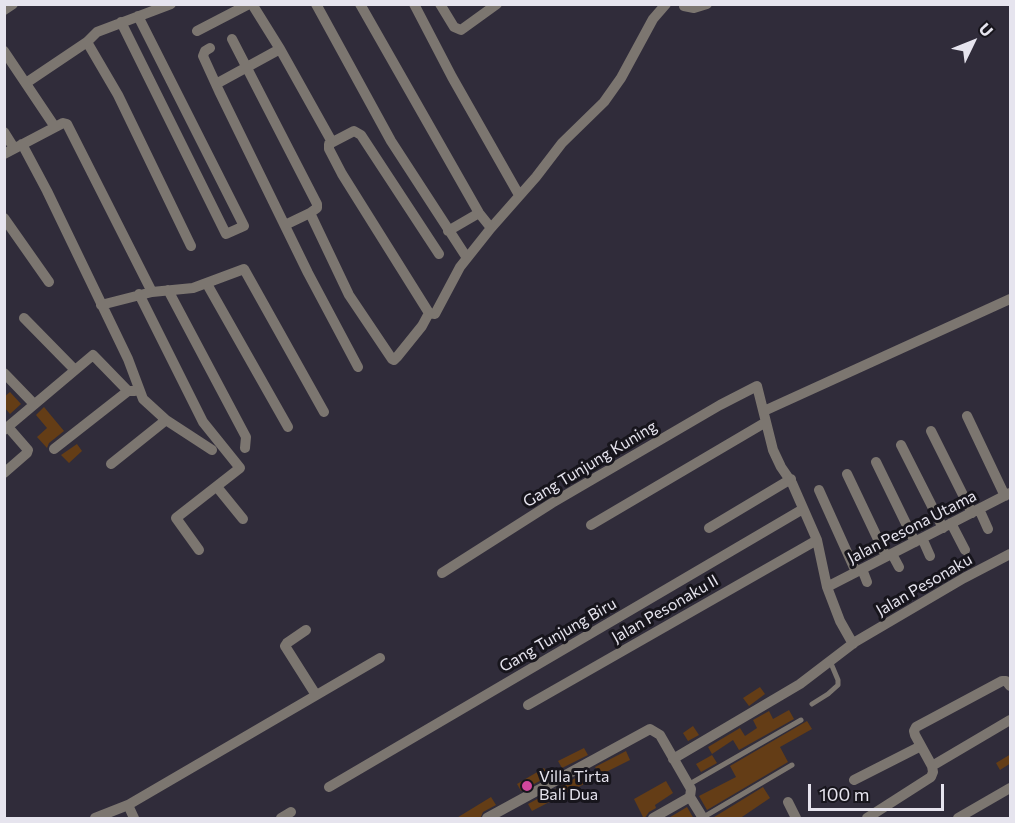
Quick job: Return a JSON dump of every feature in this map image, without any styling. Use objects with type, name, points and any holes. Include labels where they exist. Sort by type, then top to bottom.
[{"type":"street","points":[[4,10],[13,4]]},
{"type":"street","points":[[197,31],[250,4],[280,49],[332,142]]},
{"type":"street","points":[[316,4],[391,141],[467,258]]},
{"type":"street","points":[[360,4],[479,213],[491,228]]},
{"type":"street","points":[[414,4],[452,77],[519,195]]},
{"type":"street","points":[[445,6],[454,27],[461,30],[497,4]]},
{"type":"street","points":[[439,254],[361,135],[354,131],[332,142],[329,149],[342,174],[429,313],[435,314],[467,258],[541,172],[562,143],[604,102],[621,78],[653,19],[666,4]]},
{"type":"street","points":[[684,4],[684,6],[694,8],[707,4]]},
{"type":"street","points":[[26,83],[87,42],[97,32],[168,5]]},
{"type":"street","points":[[121,22],[226,234],[244,226],[138,16]]},
{"type":"street","points":[[232,39],[317,204],[317,208],[310,213],[285,225]]},
{"type":"street","points":[[87,42],[117,95],[191,246]]},
{"type":"street","points":[[210,48],[203,56],[308,273],[358,367]]},
{"type":"street","points":[[216,84],[280,49]]},
{"type":"street","points":[[6,58],[26,83],[55,127]]},
{"type":"street","points":[[13,149],[63,123],[67,124],[152,292]]},
{"type":"street","points":[[4,132],[13,149],[46,191],[128,359],[146,403],[166,420],[212,450]]},
{"type":"street","points":[[310,213],[349,295],[392,359],[397,357],[422,326],[429,313]]},
{"type":"street","points":[[448,231],[479,213]]},
{"type":"street","points":[[4,218],[49,282]]},
{"type":"street","points":[[101,304],[139,294],[207,284],[244,268],[324,412]]},
{"type":"street","points":[[207,284],[288,427]]},
{"type":"street","points":[[168,291],[246,437],[245,448]]},
{"type":"street","points":[[139,294],[203,422],[240,468],[176,518],[199,550]]},
{"type":"street","points":[[591,525],[765,416],[1011,299]]},
{"type":"street","points":[[24,318],[75,370]]},
{"type":"street","points":[[4,473],[28,450],[6,428],[93,355],[128,391]]},
{"type":"street","points":[[4,373],[34,404]]},
{"type":"street","name":"Gang Tunjung Kuning","points":[[442,573],[552,503],[720,405],[757,386],[765,416]]},
{"type":"street","points":[[54,449],[128,391],[141,391]]},
{"type":"street","points":[[765,416],[776,457],[790,479],[817,540],[827,587],[852,644]]},
{"type":"street","points":[[967,416],[1008,495]]},
{"type":"street","points":[[111,464],[166,420]]},
{"type":"street","points":[[931,431],[975,511],[988,529]]},
{"type":"street","points":[[902,445],[947,526],[965,550]]},
{"type":"street","points":[[876,462],[919,540],[930,555]]},
{"type":"street","points":[[848,474],[889,555],[899,567]]},
{"type":"street","points":[[710,528],[790,479]]},
{"type":"street","points":[[217,487],[243,519]]},
{"type":"street","points":[[819,490],[867,582]]},
{"type":"street","name":"Jalan Pesona Utama","points":[[827,587],[1008,495]]},
{"type":"street","name":"Gang Tunjung Biru","points":[[328,787],[803,509]]},
{"type":"street","name":"Jalan Pesonaku II","points":[[528,705],[817,540]]},
{"type":"street","name":"Jalan Pesonaku","points":[[673,759],[800,684],[852,644],[964,578],[1011,554]]},
{"type":"street","points":[[306,630],[285,646],[316,695]]},
{"type":"street","points":[[95,819],[128,805],[380,658]]},
{"type":"street","points":[[867,819],[931,777],[932,766],[914,731],[916,728],[1002,681],[1006,681],[1011,686]]},
{"type":"street","points":[[932,766],[1011,720]]},
{"type":"street","points":[[488,819],[652,729],[658,733],[688,785],[692,794],[690,797],[702,818]]},
{"type":"street","points":[[854,780],[921,746]]},
{"type":"street","points":[[958,819],[1011,788]]},
{"type":"street","points":[[655,818],[690,797]]},
{"type":"street","points":[[788,802],[796,819]]},
{"type":"street","points":[[128,805],[134,819]]},
{"type":"street","points":[[281,819],[291,812]]},
{"type":"lane","points":[[812,704],[838,685],[830,661]]},
{"type":"lane","points":[[688,785],[801,720]]},
{"type":"lane","points":[[702,818],[792,765]]},
{"type":"building","points":[[10,392],[21,404],[10,414],[4,407],[4,397]]},
{"type":"building","points":[[44,407],[64,431],[49,443],[47,448],[37,437],[47,428],[36,415]]},
{"type":"building","points":[[77,444],[82,451],[69,463],[61,455]]},
{"type":"building","points":[[760,687],[765,694],[749,706],[743,698]]},
{"type":"building","points":[[789,710],[794,719],[739,750],[733,740],[712,754],[708,747],[740,728],[745,736],[757,728],[753,720],[769,711],[773,719]]},
{"type":"building","points":[[807,721],[812,729],[780,747],[788,762],[707,810],[699,796],[736,777],[730,766]]},
{"type":"building","points":[[693,726],[699,735],[688,741],[683,733]]},
{"type":"building","points":[[584,748],[588,755],[562,768],[558,761]]},
{"type":"building","points":[[626,751],[630,760],[600,775],[595,767]]},
{"type":"building","points":[[1011,754],[1011,763],[1000,770],[996,763]]},
{"type":"building","points":[[712,755],[717,763],[701,772],[696,764]]},
{"type":"building","points":[[544,768],[549,776],[521,791],[517,784]]},
{"type":"building","points":[[581,775],[586,783],[532,811],[528,804]]},
{"type":"building","points":[[666,781],[673,793],[655,805],[656,808],[644,819],[634,799]]},
{"type":"building","points":[[763,787],[770,798],[739,819],[711,819]]},
{"type":"building","points":[[491,797],[496,805],[483,812],[480,819],[455,819]]},
{"type":"building","points":[[687,807],[694,819],[667,819]]},
{"type":"place","name":"Villa Tirta Bali Dua","points":[[527,786]]}]
